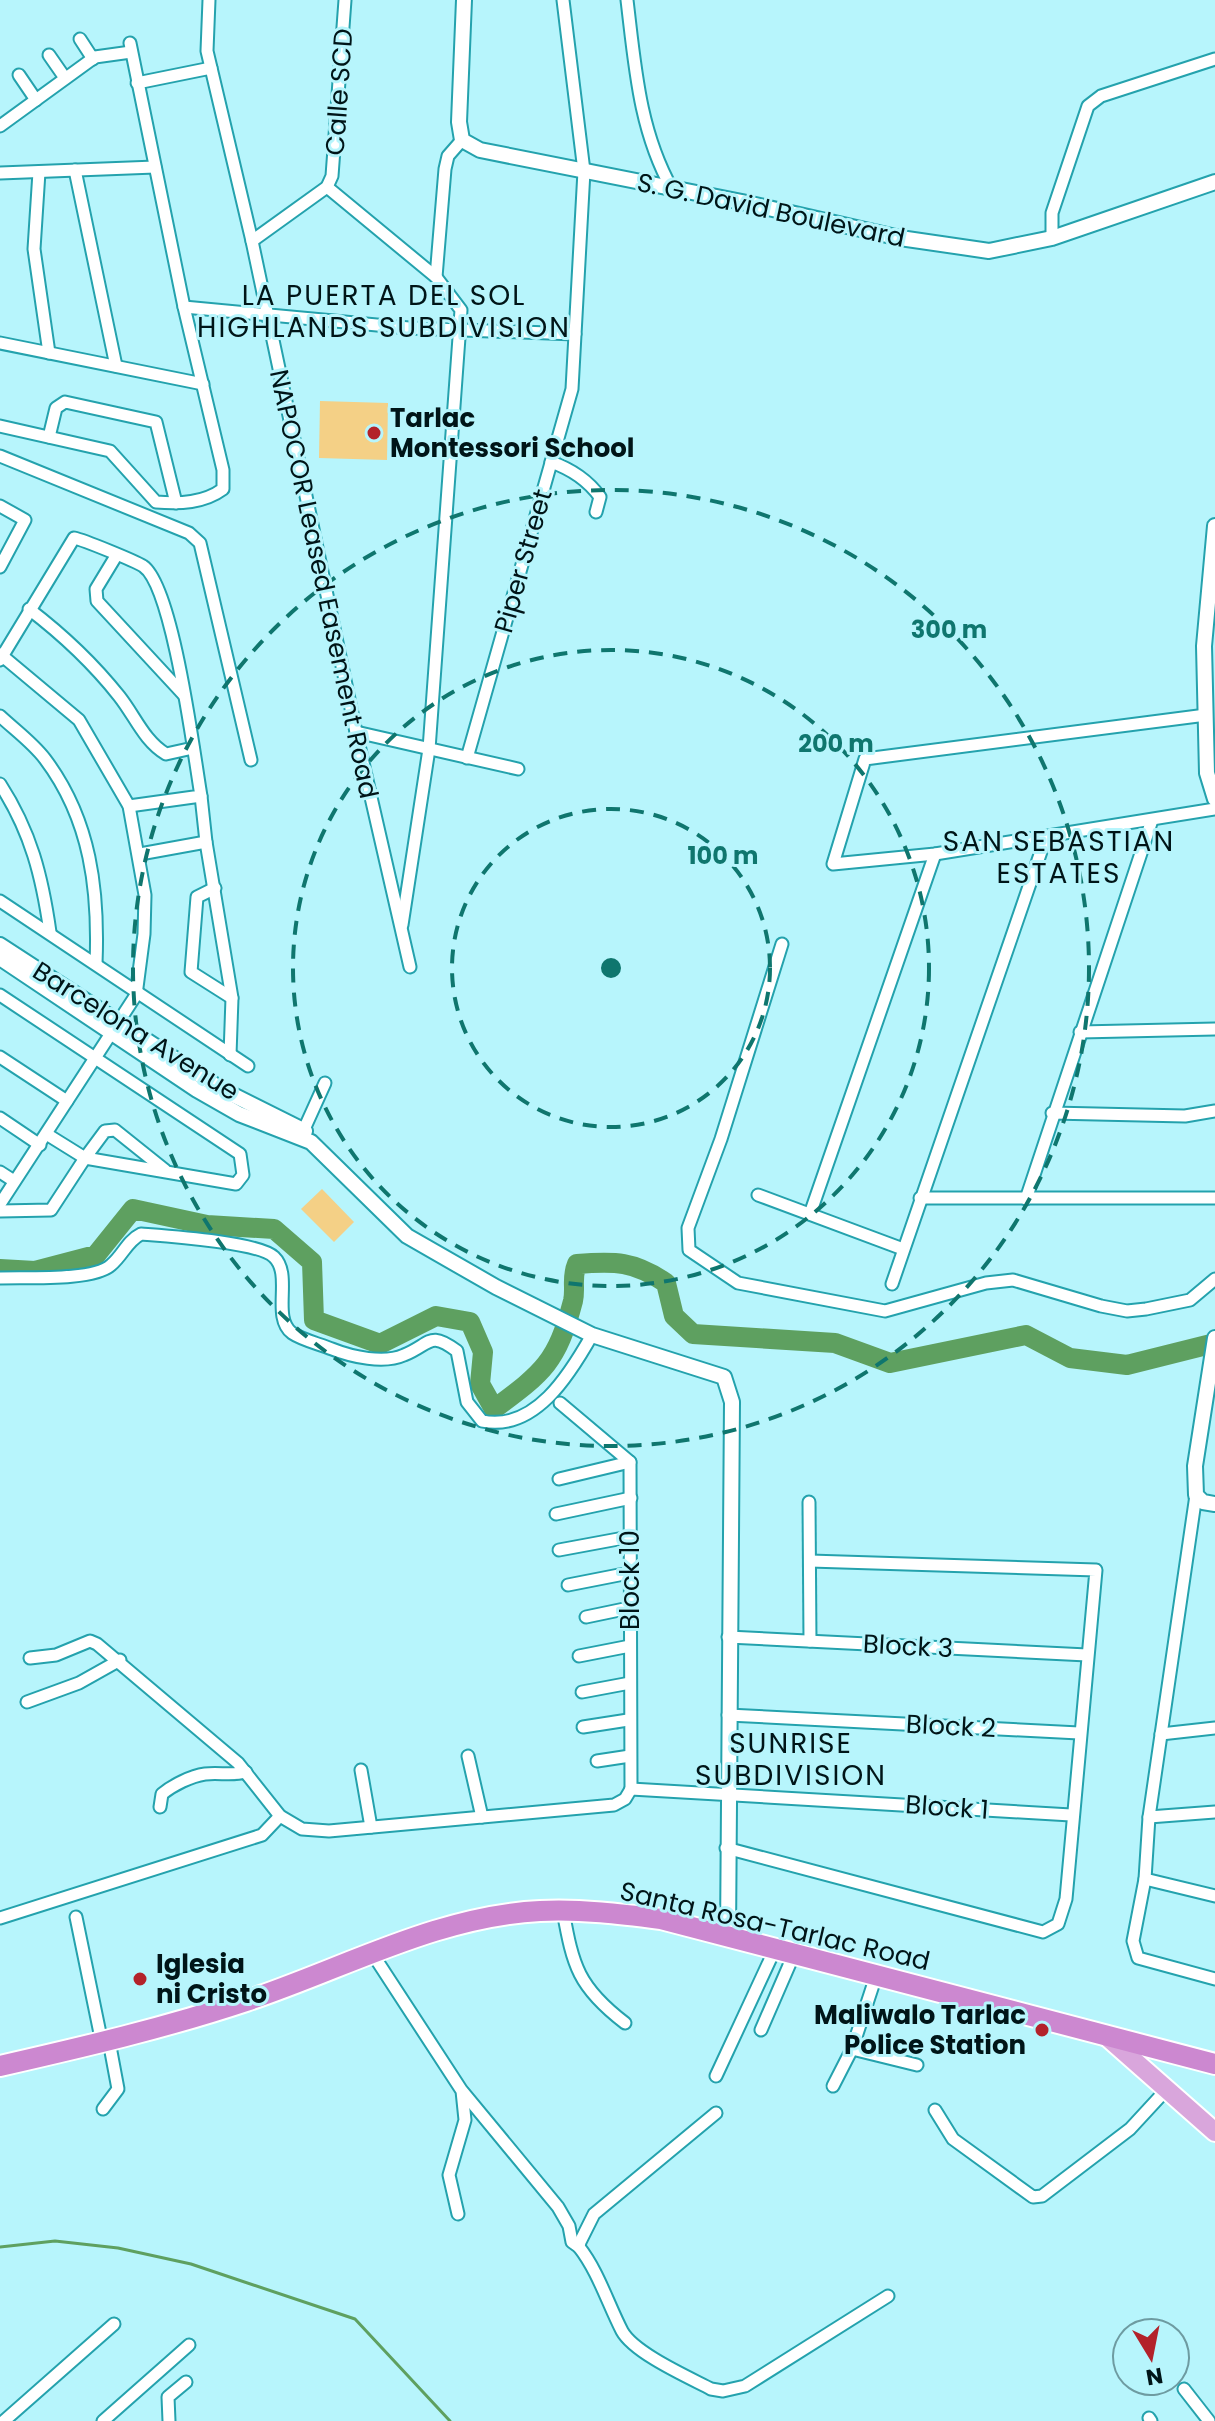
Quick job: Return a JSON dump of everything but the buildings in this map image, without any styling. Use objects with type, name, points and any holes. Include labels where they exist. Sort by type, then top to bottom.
[{"type":"highway","name":"Santa Rosa-Tarlac Road","points":[[0,2066],[106,2042],[247,2001],[372,1953],[473,1921],[538,1911],[600,1911],[661,1919],[1215,2064]]},
{"type":"main road","points":[[1105,2035],[1215,2132]]},
{"type":"street","name":"NAPOCOR Leased Easement Road","points":[[209,0],[205,37],[211,68],[252,241],[356,732],[410,967]]},
{"type":"street","name":"Calle SCD","points":[[252,241],[327,187],[332,176],[345,0]]},
{"type":"street","points":[[436,277],[448,156],[462,140],[458,92],[464,0]]},
{"type":"street","name":"Piper Street","points":[[467,758],[572,389],[584,171],[563,0]]},
{"type":"street","points":[[627,0],[646,132],[653,156],[672,189]]},
{"type":"street","points":[[80,39],[93,59]]},
{"type":"street","points":[[0,126],[93,59],[130,47],[184,307],[223,470],[223,489],[211,498],[176,503],[156,502],[110,451],[0,426]]},
{"type":"street","points":[[49,55],[65,78]]},
{"type":"street","points":[[1052,238],[1052,213],[1088,106],[1101,96],[1215,59]]},
{"type":"street","points":[[137,83],[211,68]]},
{"type":"street","points":[[19,75],[36,100]]},
{"type":"street","name":"S. G. David Boulevard","points":[[462,140],[480,150],[956,248],[989,251],[1052,238],[1215,182]]},
{"type":"street","points":[[0,173],[155,167]]},
{"type":"street","points":[[75,170],[116,366]]},
{"type":"street","points":[[39,172],[34,249],[49,353]]},
{"type":"street","points":[[327,187],[436,277],[461,310],[429,749],[401,933]]},
{"type":"street","points":[[184,307],[409,328],[575,334]]},
{"type":"street","points":[[0,343],[203,384]]},
{"type":"street","points":[[49,437],[56,408],[65,402],[156,422],[176,503]]},
{"type":"street","points":[[0,456],[189,533],[200,543],[251,760]]},
{"type":"street","points":[[551,462],[569,468],[594,488],[600,497],[596,512]]},
{"type":"street","points":[[152,518],[156,502]]},
{"type":"street","points":[[0,506],[25,520],[0,567]]},
{"type":"street","points":[[1215,526],[1205,612],[1207,773],[1215,799]]},
{"type":"street","points":[[0,1204],[136,995],[144,934],[140,854],[129,806],[71,712],[1,657],[74,538],[143,566],[156,585],[181,673],[201,796],[232,998],[230,1055]]},
{"type":"street","points":[[116,556],[96,589],[97,601],[184,695]]},
{"type":"street","points":[[29,609],[76,645],[120,697],[154,746],[166,754],[193,748]]},
{"type":"street","points":[[1206,715],[865,759],[833,864],[935,854],[1215,809]]},
{"type":"street","points":[[0,716],[46,760],[77,814],[98,908],[96,964]]},
{"type":"street","points":[[356,732],[518,769]]},
{"type":"street","points":[[0,784],[19,813],[34,845],[50,932]]},
{"type":"street","points":[[129,806],[201,796]]},
{"type":"street","points":[[1026,1199],[1052,1113],[1152,820]]},
{"type":"street","points":[[892,1284],[1046,837]]},
{"type":"street","points":[[140,854],[206,842]]},
{"type":"street","points":[[810,1214],[935,854]]},
{"type":"street","points":[[215,888],[197,897],[191,972],[232,998]]},
{"type":"street","points":[[0,901],[50,932],[136,995],[248,1066]]},
{"type":"street","points":[[782,944],[721,1139],[688,1228],[689,1250],[738,1283],[885,1311],[986,1283],[1013,1280],[1127,1311],[1190,1300],[1215,1279]]},
{"type":"street","name":"Barcelona Avenue","points":[[0,945],[116,1030],[239,1114],[273,1118],[305,1136],[378,1211],[407,1236],[589,1333],[724,1377],[732,1402],[728,1637]]},
{"type":"street","name":"Barcelona Avenue","points":[[0,958],[116,1030]]},
{"type":"street","points":[[0,995],[240,1154],[243,1175],[236,1184],[85,1158],[0,1118]]},
{"type":"street","points":[[1080,1032],[1215,1029]]},
{"type":"street","points":[[0,1057],[67,1101]]},
{"type":"street","points":[[305,1136],[325,1083]]},
{"type":"street","points":[[1052,1113],[1185,1116],[1215,1111]]},
{"type":"street","points":[[0,1211],[51,1210],[105,1131],[115,1130],[169,1172]]},
{"type":"street","points":[[0,1172],[14,1181]]},
{"type":"street","points":[[758,1195],[903,1249]]},
{"type":"street","points":[[920,1198],[1215,1198]]},
{"type":"street","points":[[0,1278],[90,1274],[110,1267],[131,1239],[141,1234],[221,1242],[271,1254],[278,1263],[285,1324],[291,1333],[340,1352],[384,1360],[404,1356],[429,1340],[442,1339],[457,1351],[467,1402],[482,1421],[497,1424],[540,1405],[568,1378],[589,1333]]},
{"type":"street","points":[[1215,1338],[1195,1466],[1196,1495],[1149,1817],[1145,1879],[1133,1941],[1138,1958],[1215,1979]]},
{"type":"street","points":[[560,1403],[630,1462]]},
{"type":"street","points":[[559,1479],[630,1462]]},
{"type":"street","name":"Block 10","points":[[630,1462],[628,1720],[631,1789]]},
{"type":"street","points":[[1196,1495],[1203,1502],[1215,1504]]},
{"type":"street","points":[[556,1514],[631,1498]]},
{"type":"street","points":[[809,1502],[810,1641]]},
{"type":"street","points":[[559,1550],[629,1537]]},
{"type":"street","points":[[726,1848],[1043,1932],[1058,1924],[1066,1899],[1071,1815],[1096,1570],[810,1561]]},
{"type":"street","points":[[568,1585],[629,1573]]},
{"type":"street","points":[[586,1617],[629,1608]]},
{"type":"street","points":[[728,1637],[728,1937]]},
{"type":"street","name":"Block 3","points":[[728,1637],[1087,1655]]},
{"type":"street","points":[[30,1658],[56,1655],[90,1641],[120,1660],[246,1772],[280,1816],[302,1829],[371,1827],[614,1805],[625,1799],[631,1789]]},
{"type":"street","points":[[579,1656],[630,1646]]},
{"type":"street","points":[[27,1702],[79,1683],[120,1660]]},
{"type":"street","points":[[582,1692],[630,1683]]},
{"type":"street","name":"Block 2","points":[[728,1715],[1079,1733]]},
{"type":"street","points":[[583,1727],[628,1720]]},
{"type":"street","points":[[1161,1734],[1215,1728]]},
{"type":"street","points":[[468,1756],[482,1817]]},
{"type":"street","points":[[597,1761],[630,1756]]},
{"type":"street","points":[[361,1770],[371,1827]]},
{"type":"street","points":[[160,1807],[162,1794],[202,1774],[223,1776],[246,1772]]},
{"type":"street","name":"Block 1","points":[[631,1789],[1071,1815]]},
{"type":"street","points":[[1149,1817],[1215,1812]]},
{"type":"street","points":[[0,1918],[262,1835],[280,1816]]},
{"type":"street","points":[[1145,1879],[1215,1896]]},
{"type":"street","points":[[563,1911],[572,1961],[579,1976],[607,2009],[625,2023]]},
{"type":"street","points":[[76,1917],[118,2089],[103,2109]]},
{"type":"street","points":[[761,2030],[784,1952]]},
{"type":"street","points":[[716,2076],[784,1952]]},
{"type":"street","points":[[372,1953],[462,2091],[558,2207],[569,2226],[572,2242],[589,2260],[622,2330],[636,2346],[711,2389],[723,2391],[745,2386],[888,2296]]},
{"type":"street","points":[[833,2086],[852,2049],[876,1976]]},
{"type":"street","points":[[852,2049],[917,2065]]},
{"type":"street","points":[[935,2110],[953,2139],[1033,2197],[1042,2196],[1130,2129],[1166,2090]]},
{"type":"street","points":[[458,2214],[449,2175],[465,2120],[462,2091]]},
{"type":"street","points":[[579,2247],[594,2214],[716,2113]]},
{"type":"street","points":[[4,2421],[114,2324]]},
{"type":"street","points":[[103,2421],[189,2345]]},
{"type":"street","points":[[169,2421],[168,2397],[186,2382]]},
{"type":"street","points":[[1190,2397],[1209,2421]]},
{"type":"shaded area","points":[[320,401],[388,403],[387,460],[319,458]]},
{"type":"shaded area","points":[[322,1189],[354,1222],[334,1242],[301,1209]]},
{"type":"waterway","points":[[0,1269],[35,1271],[96,1255],[133,1209],[207,1225],[274,1229],[312,1262],[314,1320],[380,1344],[436,1316],[470,1322],[483,1352],[480,1384],[494,1409],[537,1375],[554,1352],[573,1301],[577,1264],[624,1264],[655,1276],[666,1283],[674,1316],[693,1334],[835,1343],[890,1363],[1026,1335],[1070,1358],[1127,1365],[1215,1343]]},
{"type":"waterway","points":[[0,2247],[55,2241],[118,2248],[191,2264],[355,2319],[450,2421]]},
{"type":"place","name":"Tarlac Montessori School","points":[[374,433]]},
{"type":"place","name":"Iglesia ni Cristo","points":[[140,1979]]},
{"type":"place","name":"Maliwalo Tarlac Police Station","points":[[1042,2030]]},
{"type":"district","name":"LA PUERTA DEL SOL HIGHLANDS SUBDIVISION","points":[[384,311]]},
{"type":"district","name":"SAN SEBASTIAN ESTATES","points":[[1059,857]]},
{"type":"district","name":"SUNRISE SUBDIVISION","points":[[791,1759]]}]
